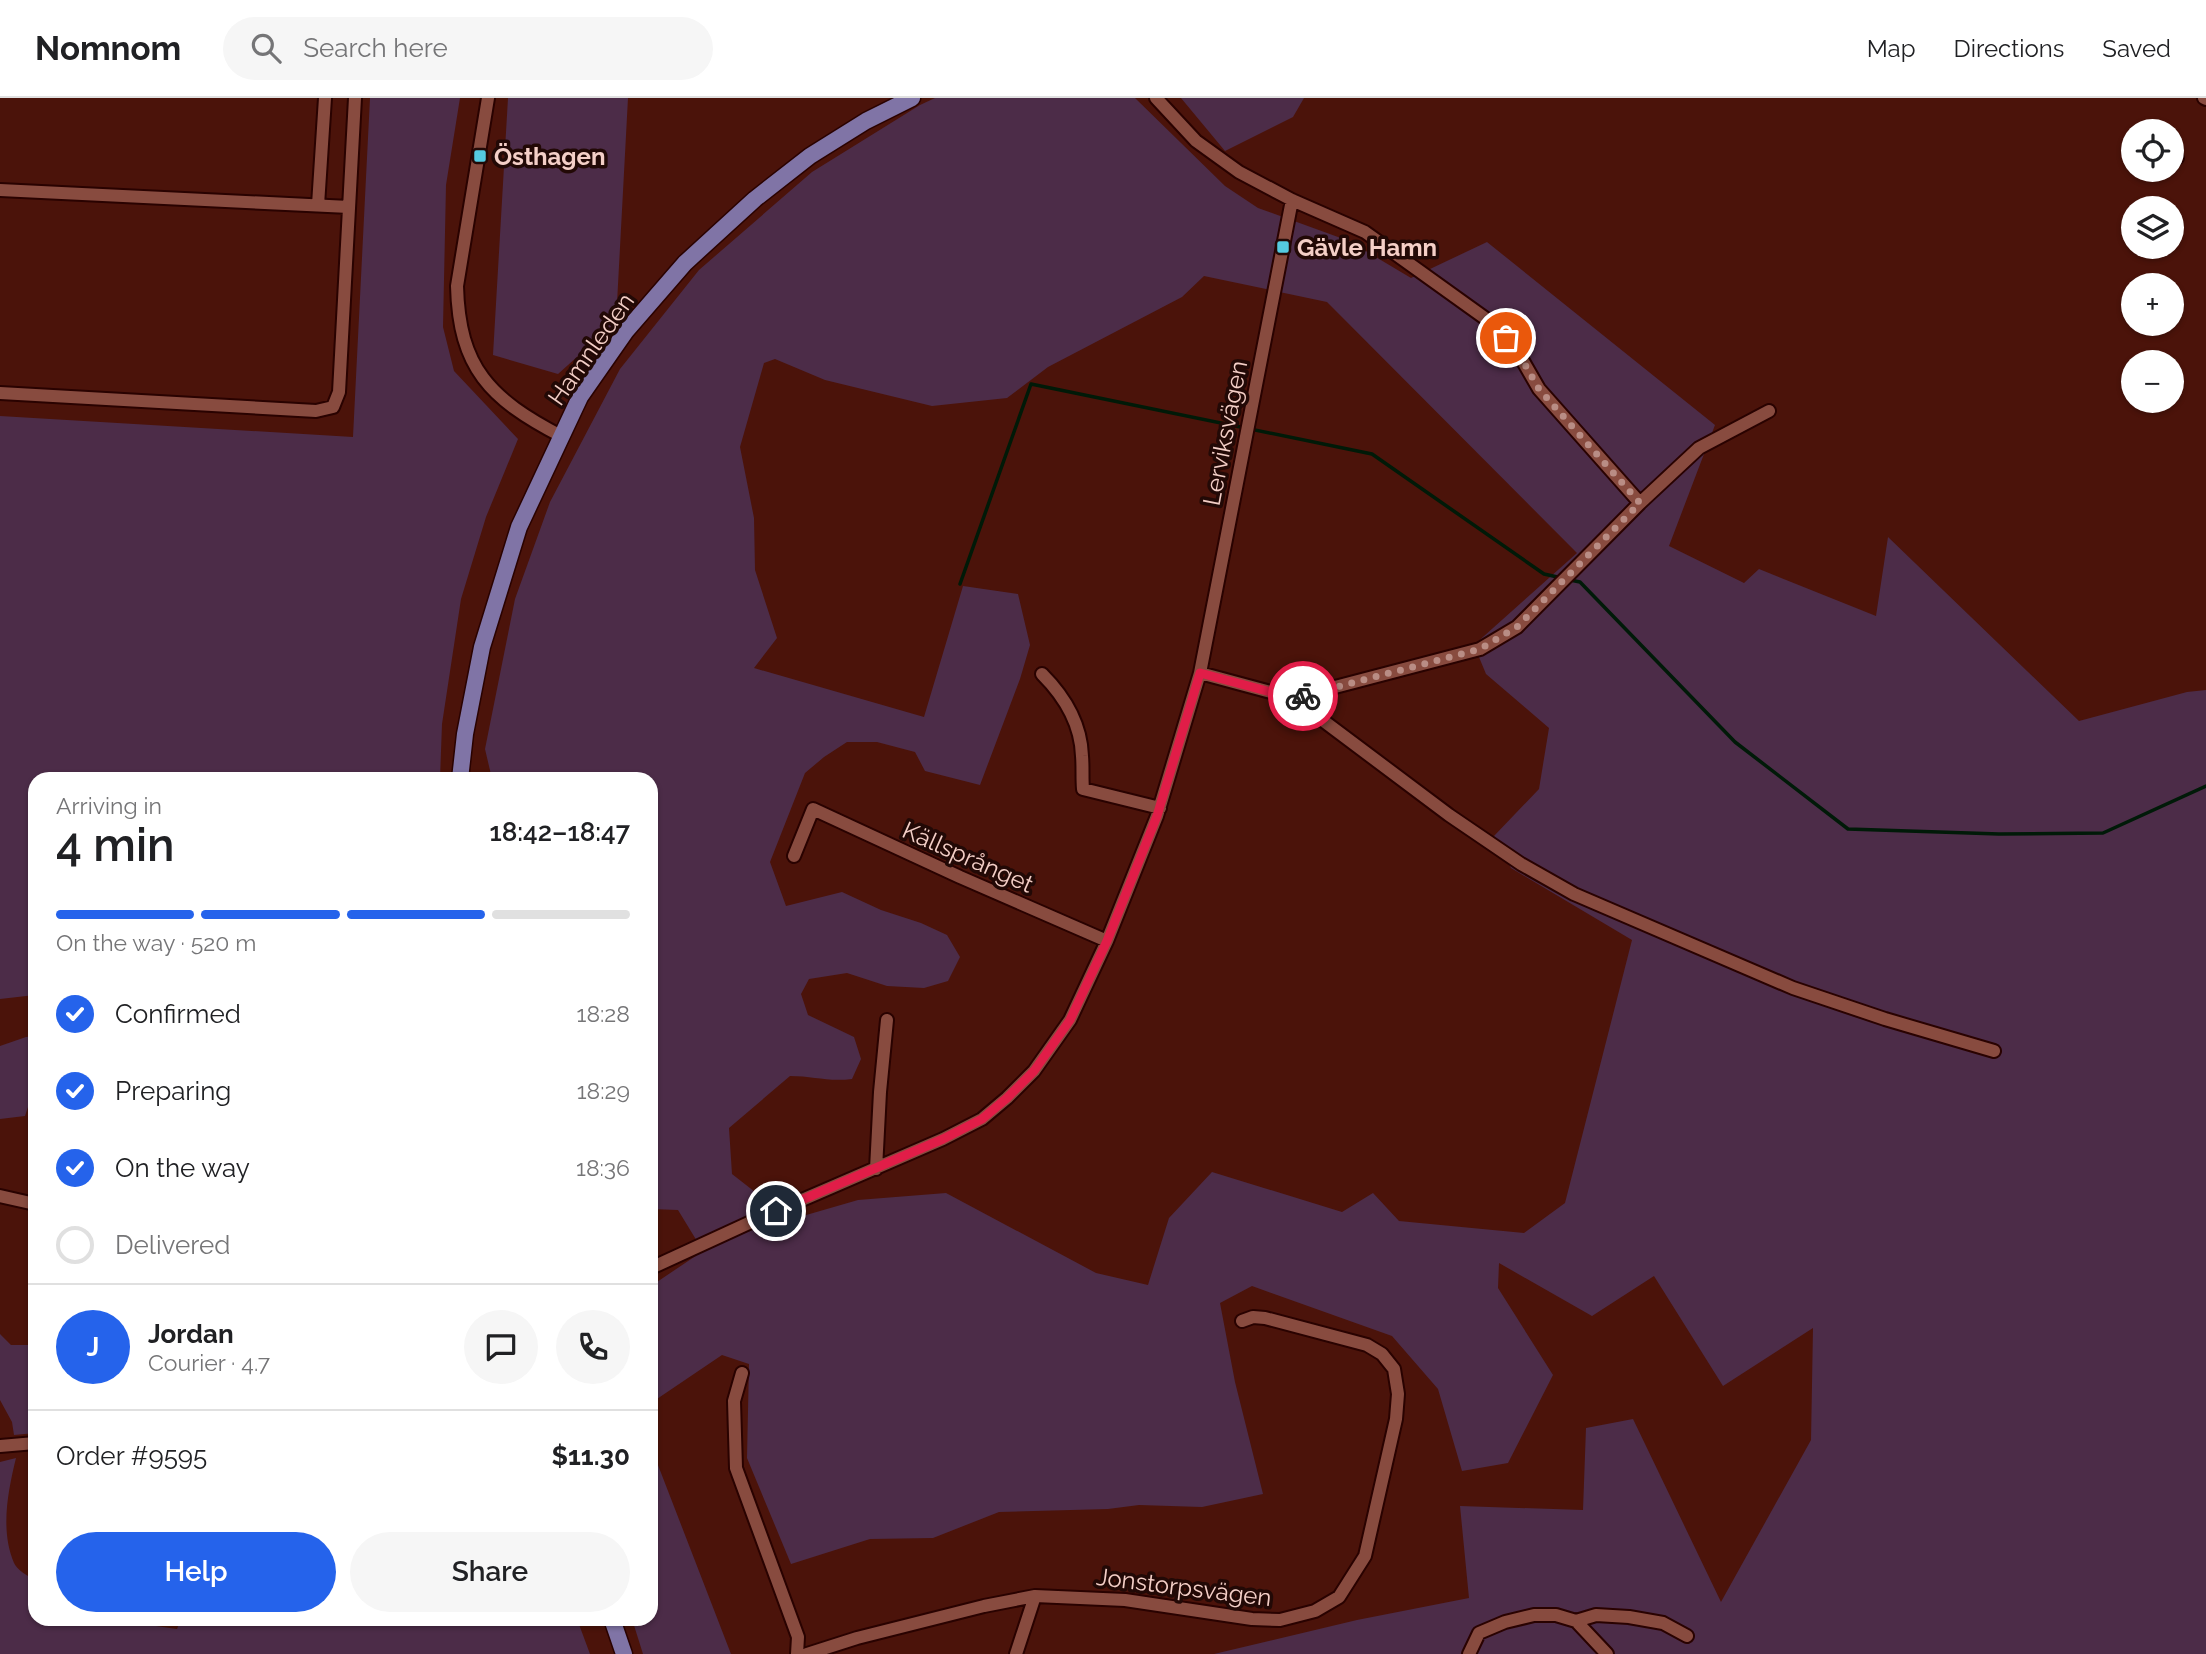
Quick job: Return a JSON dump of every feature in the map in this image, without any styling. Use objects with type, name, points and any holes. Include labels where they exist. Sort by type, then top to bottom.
[{"type":"main road","name":"Hamnleden","points":[[461,772],[465,734],[482,647],[519,527],[580,397],[604,361],[626,331],[685,263],[755,199],[810,156],[866,121],[912,98]]},
{"type":"main road","points":[[614,1626],[624,1654]]},
{"type":"street","points":[[317,205],[325,98]]},
{"type":"street","points":[[0,393],[316,411],[333,407],[339,392],[355,98]]},
{"type":"street","points":[[488,98],[457,286],[458,316],[465,346],[485,383],[529,417],[561,436]]},
{"type":"street","points":[[1156,98],[1196,141],[1238,172],[1292,201],[1365,232],[1496,326],[1516,349],[1539,389],[1640,503]]},
{"type":"street","points":[[0,190],[349,207]]},
{"type":"street","name":"Lerviksvägen","points":[[658,1265],[982,1119],[1034,1071],[1070,1020],[1107,941],[1160,808],[1200,673],[1292,201]]},
{"type":"street","points":[[1293,698],[1480,649],[1517,627],[1640,503],[1699,448],[1769,411]]},
{"type":"street","points":[[1200,673],[1293,698],[1448,815],[1521,864],[1574,894],[1793,988],[1885,1020],[1994,1051]]},
{"type":"street","points":[[1042,674],[1058,690],[1071,712],[1083,755],[1083,789],[1160,808]]},
{"type":"street","name":"Källsprånget","points":[[794,856],[813,809],[1107,941]]},
{"type":"street","points":[[876,1168],[887,1020]]},
{"type":"street","points":[[0,1196],[28,1202]]},
{"type":"street","name":"Jonstorpsvägen","points":[[807,1654],[857,1638],[1035,1595],[1125,1600],[1252,1619],[1280,1620],[1315,1611],[1339,1597],[1365,1556],[1396,1419],[1398,1394],[1394,1369],[1382,1354],[1367,1345],[1265,1318],[1253,1317],[1242,1321]]},
{"type":"street","points":[[742,1373],[734,1401],[736,1468],[798,1637],[797,1654]]},
{"type":"street","points":[[0,1446],[28,1444]]},
{"type":"street","points":[[1016,1654],[1035,1595]]},
{"type":"street","points":[[1469,1654],[1479,1633],[1505,1622],[1534,1615],[1556,1615],[1576,1621],[1607,1654]]},
{"type":"street","points":[[1576,1621],[1596,1615],[1629,1616],[1663,1623],[1687,1636]]},
{"type":"shaded area","points":[[370,98],[460,98],[446,185],[443,327],[454,371],[518,439],[486,517],[461,599],[442,724],[440,772],[28,772],[28,996],[0,999],[0,416],[353,437]]},
{"type":"shaded area","points":[[508,98],[628,98],[616,322],[558,374],[493,355]]},
{"type":"shaded area","points":[[935,98],[1135,98],[1225,186],[1258,208],[1349,241],[1411,278],[1487,242],[1715,425],[1669,546],[1744,583],[1759,569],[1876,616],[1888,537],[2079,721],[2187,692],[2206,690],[2206,1654],[1214,1654],[1357,1620],[1469,1598],[1460,1506],[1583,1510],[1586,1428],[1633,1419],[1721,1602],[1811,1440],[1813,1328],[1723,1386],[1654,1276],[1592,1316],[1499,1263],[1498,1288],[1553,1375],[1508,1463],[1462,1471],[1438,1389],[1392,1336],[1252,1286],[1220,1303],[1235,1382],[1263,1494],[1202,1507],[1139,1505],[1108,1509],[999,1512],[933,1538],[870,1539],[791,1564],[747,1458],[749,1364],[722,1355],[658,1398],[658,1281],[703,1251],[678,1210],[658,1209],[658,772],[490,772],[485,749],[515,599],[550,502],[620,369],[699,270],[812,172]],"holes":[[[1204,276],[1327,302],[1577,553],[1474,645],[1486,674],[1549,728],[1539,789],[1494,836],[1511,868],[1632,940],[1565,1203],[1524,1233],[1399,1221],[1373,1193],[1342,1212],[1212,1172],[1169,1218],[1148,1285],[1096,1273],[946,1193],[858,1200],[789,1220],[732,1174],[729,1128],[790,1076],[852,1079],[861,1059],[854,1037],[808,1015],[801,994],[809,979],[847,973],[887,986],[924,988],[948,981],[960,957],[947,935],[842,892],[786,906],[770,862],[805,773],[847,742],[877,742],[915,752],[925,771],[980,785],[1030,645],[1018,594],[963,586],[924,717],[754,668],[777,638],[755,570],[754,518],[740,447],[764,363],[775,359],[825,380],[932,406],[1007,398],[1048,367],[1182,297]]]},
{"type":"shaded area","points":[[1181,98],[1304,98],[1293,117],[1225,151]]},
{"type":"shaded area","points":[[26,1037],[28,1107],[25,1116],[0,1119],[0,1046]]},
{"type":"shaded area","points":[[0,1334],[11,1345],[28,1345],[28,1434],[14,1435],[12,1422],[0,1400]]},
{"type":"shaded area","points":[[16,1458],[6,1524],[15,1566],[28,1576],[28,1626],[156,1626],[177,1629],[178,1626],[580,1626],[590,1654],[0,1654],[0,1462]]},
{"type":"shaded area","points":[[658,1465],[731,1654],[643,1654],[634,1626],[658,1626]]},
{"type":"waterway","points":[[960,584],[1031,384],[1372,454],[1544,574],[1562,578]]},
{"type":"waterway","points":[[1570,580],[1580,582],[1735,742],[1848,829],[1999,834],[2103,833],[2206,786]]},
{"type":"way so far","points":[[1303,696],[1480,649],[1517,627],[1640,503],[1539,389],[1516,349],[1506,338]]},
{"type":"place","name":"Östhagen","points":[[480,156]]},
{"type":"place","name":"Gävle Hamn","points":[[1283,247]]},
{"type":"route","points":[[776,1211],[943,1139],[982,1119],[1034,1071],[1070,1020],[1107,941],[1157,816],[1200,673],[1293,698],[1303,696]]}]
